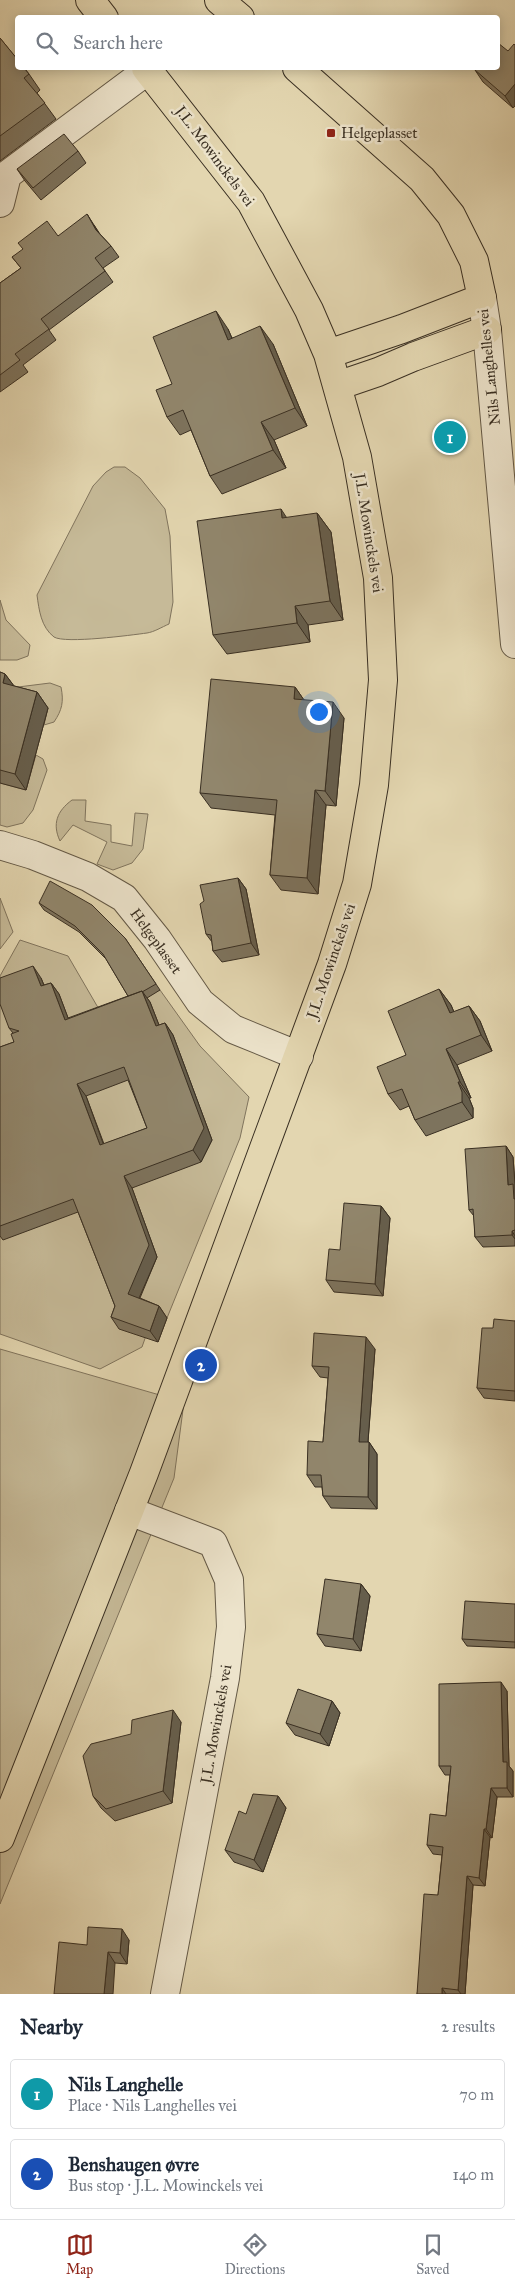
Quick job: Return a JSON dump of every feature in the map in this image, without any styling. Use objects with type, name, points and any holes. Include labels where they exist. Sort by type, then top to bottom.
[{"type":"main road","points":[[90,0],[102,15]]},
{"type":"main road","points":[[220,0],[237,15]]},
{"type":"main road","name":"J.L. Mowinckels vei","points":[[0,1838],[129,1511],[332,964],[357,884],[374,785],[383,680],[378,578],[358,457],[328,354],[309,310],[251,202],[148,70]]},
{"type":"main road","points":[[299,70],[422,179],[451,215],[474,261],[482,298],[410,326],[328,354]]},
{"type":"main road","points":[[337,386],[486,330]]},
{"type":"street","name":"J.L. Mowinckels vei","points":[[0,202],[7,175],[146,70]]},
{"type":"street","name":"Nils Langhelles vei","points":[[482,298],[515,644]]},
{"type":"street","name":"Helgeplasset","points":[[0,846],[33,855],[88,877],[124,898],[157,939],[200,1002],[233,1029],[298,1056]]},
{"type":"street","name":"J.L. Mowinckels vei","points":[[129,1511],[213,1544],[230,1580],[231,1627],[225,1678],[165,1994]]},
{"type":"shaded area","points":[[114,467],[125,467],[140,478],[165,509],[170,536],[173,602],[169,624],[155,631],[128,635],[71,640],[54,637],[43,623],[37,595],[93,486],[106,472]]},
{"type":"shaded area","points":[[0,600],[6,620],[30,645],[28,656],[17,660],[0,660]]},
{"type":"shaded area","points":[[50,683],[61,687],[62,706],[54,722],[44,725],[48,708],[10,688]]},
{"type":"shaded area","points":[[36,755],[43,759],[47,770],[33,810],[23,823],[7,827],[0,825],[0,783],[26,790]]},
{"type":"shaded area","points":[[72,800],[86,800],[85,821],[111,825],[111,842],[132,846],[135,813],[148,814],[143,849],[132,863],[113,870],[97,864],[107,842],[73,825],[60,841],[56,829],[57,818]]},
{"type":"shaded area","points":[[0,898],[13,932],[0,949]]},
{"type":"shaded area","points":[[20,940],[68,956],[100,1011],[160,990],[200,1046],[249,1097],[240,1138],[167,1318],[154,1313],[142,1347],[100,1369],[0,1334],[0,976]]},
{"type":"shaded area","points":[[0,1349],[184,1402],[174,1478],[0,1904]]},
{"type":"building","points":[[0,38],[15,56],[15,70],[26,70],[29,74],[24,78],[45,103],[0,136]]},
{"type":"building","points":[[514,44],[515,84],[505,96],[475,70],[500,70],[500,45],[508,51]]},
{"type":"building","points":[[64,134],[78,151],[33,188],[17,169]]},
{"type":"building","points":[[87,214],[96,230],[111,246],[95,258],[105,271],[41,319],[49,329],[15,354],[20,360],[0,375],[0,283],[21,268],[12,257],[23,249],[18,243],[47,221],[58,236]]},
{"type":"building","points":[[216,311],[228,340],[260,326],[295,408],[261,422],[273,450],[210,476],[183,410],[167,417],[156,390],[172,384],[153,337]]},
{"type":"building","points":[[281,509],[282,518],[317,513],[330,601],[295,606],[297,623],[213,635],[197,521]]},
{"type":"building","points":[[0,672],[5,674],[3,683],[37,692],[15,774],[0,770]]},
{"type":"building","points":[[211,679],[295,687],[294,699],[333,702],[325,791],[315,790],[307,878],[270,875],[277,800],[200,793]]},
{"type":"building","points":[[238,878],[251,943],[213,951],[211,935],[206,934],[200,904],[204,901],[200,885]]},
{"type":"building","points":[[50,881],[92,905],[125,938],[156,984],[142,992],[128,996],[103,954],[75,926],[39,903]]},
{"type":"building","points":[[33,966],[41,986],[51,983],[65,1020],[142,991],[156,1026],[165,1023],[204,1128],[193,1150],[124,1176],[149,1245],[128,1294],[159,1306],[150,1331],[111,1317],[115,1306],[73,1199],[0,1226],[0,1047],[14,1042],[11,1034],[19,1031],[9,1028],[0,1004],[0,978]],"holes":[[[124,1067],[147,1128],[100,1145],[77,1084]]]},
{"type":"building","points":[[439,989],[450,1013],[469,1006],[481,1035],[446,1049],[460,1082],[458,1082],[462,1092],[462,1102],[415,1120],[402,1089],[388,1094],[377,1067],[406,1055],[388,1011]]},
{"type":"building","points":[[506,1146],[508,1185],[513,1184],[515,1199],[515,1230],[512,1231],[512,1235],[475,1237],[473,1209],[469,1210],[465,1149]]},
{"type":"building","points":[[344,1203],[381,1206],[375,1284],[326,1280],[329,1249],[340,1250]]},
{"type":"building","points":[[494,1319],[515,1321],[515,1391],[477,1388],[482,1328],[493,1328]]},
{"type":"building","points":[[314,1333],[366,1337],[359,1442],[369,1442],[368,1497],[323,1496],[321,1475],[307,1475],[308,1441],[323,1442],[329,1367],[312,1366]]},
{"type":"building","points":[[325,1579],[361,1584],[353,1639],[317,1634]]},
{"type":"building","points":[[465,1601],[515,1604],[515,1642],[462,1639]]},
{"type":"building","points":[[501,1682],[503,1762],[507,1762],[507,1788],[491,1788],[486,1829],[484,1829],[479,1878],[467,1876],[458,1990],[442,1988],[442,1994],[417,1994],[424,1894],[438,1895],[443,1847],[427,1845],[430,1814],[446,1816],[451,1766],[439,1766],[439,1684]]},
{"type":"building","points":[[298,1689],[332,1701],[320,1734],[286,1723]]},
{"type":"building","points":[[173,1710],[163,1791],[106,1809],[93,1796],[83,1756],[91,1744],[131,1734],[132,1720]]},
{"type":"building","points":[[253,1794],[278,1796],[254,1860],[225,1850],[239,1811],[246,1814]]},
{"type":"building","points":[[88,1927],[122,1929],[120,1953],[108,1952],[104,1994],[54,1994],[59,1942],[87,1945]]},
{"type":"place","name":"Helgeplasset","points":[[331,133]]},
{"type":"place","name":"Nils Langhelle","points":[[450,437]]},
{"type":"place","name":"Benshaugen øvre","points":[[201,1365]]}]
